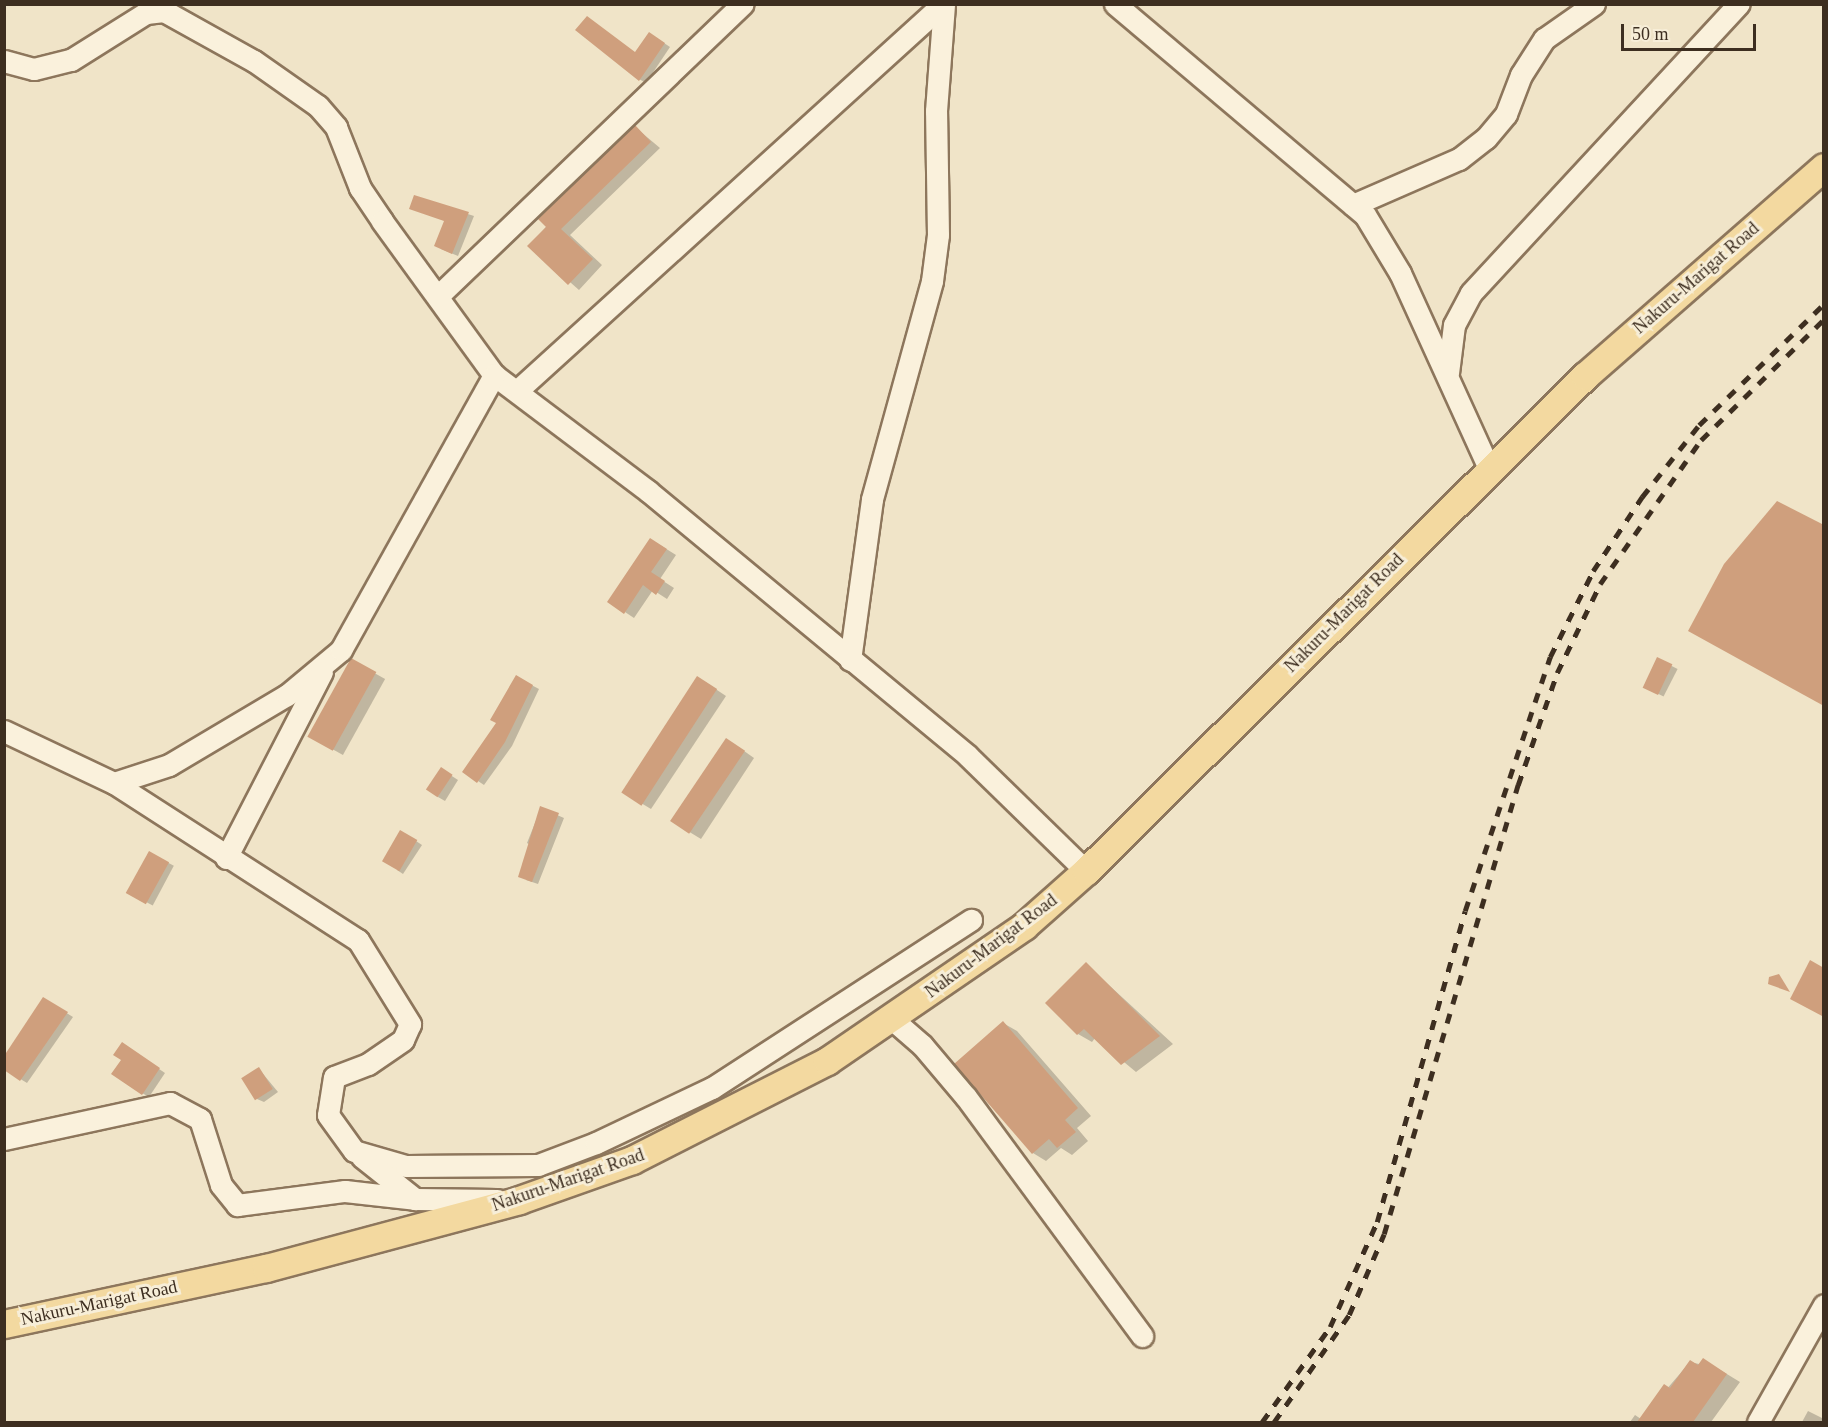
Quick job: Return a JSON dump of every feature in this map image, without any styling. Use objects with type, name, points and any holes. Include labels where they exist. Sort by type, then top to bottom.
[{"type":"main road","name":"Nakuru-Marigat Road","points":[[4,1324],[266,1268],[519,1200],[632,1160],[724,1116],[892,1019],[1024,926],[1086,871],[1489,468],[1824,167]]},
{"type":"street","points":[[438,297],[743,4]]},
{"type":"street","points":[[519,389],[944,4]]},
{"type":"street","points":[[850,660],[872,499],[935,258],[936,111],[944,4]]},
{"type":"street","points":[[1115,4],[1365,215],[1400,273],[1489,468]]},
{"type":"street","points":[[1353,205],[1459,159],[1486,138],[1506,114],[1521,75],[1550,32],[1594,4]]},
{"type":"street","points":[[1448,377],[1454,325],[1471,293],[1740,4]]},
{"type":"street","points":[[4,62],[34,69],[71,60],[146,13],[164,11],[254,61],[328,115],[360,188],[494,375],[519,389],[968,756],[1086,871]]},
{"type":"street","points":[[114,783],[168,765],[325,667],[341,650],[494,375]]},
{"type":"street","points":[[226,858],[325,667]]},
{"type":"street","points":[[4,731],[114,783],[226,858],[296,896],[358,940],[410,1024],[403,1040],[368,1064],[334,1077],[328,1115],[354,1151],[415,1199]]},
{"type":"street","points":[[354,1151],[406,1166],[445,1170],[538,1165],[712,1088],[970,920]]},
{"type":"street","points":[[892,1019],[922,1045],[966,1097],[1143,1336]]},
{"type":"street","points":[[4,1139],[170,1103],[200,1119],[221,1185],[237,1205],[345,1191],[415,1199],[519,1200]]},
{"type":"street","points":[[1758,1422],[1824,1305]]},
{"type":"building","points":[[587,16],[635,52],[649,32],[665,43],[639,81],[575,30]]},
{"type":"building","points":[[635,125],[651,142],[561,229],[593,259],[568,285],[527,246],[546,227],[538,219]]},
{"type":"building","points":[[414,195],[469,212],[452,254],[434,246],[444,221],[409,209]]},
{"type":"building","points":[[1777,501],[1824,525],[1824,706],[1688,631],[1724,564]]},
{"type":"building","points":[[650,538],[667,549],[651,572],[665,581],[656,595],[643,585],[624,614],[607,602]]},
{"type":"building","points":[[1657,657],[1672,664],[1658,695],[1643,688]]},
{"type":"building","points":[[351,658],[376,672],[333,751],[307,737]]},
{"type":"building","points":[[516,675],[533,685],[505,742],[477,783],[462,772],[496,723],[490,720]]},
{"type":"building","points":[[697,676],[717,689],[641,806],[621,793]]},
{"type":"building","points":[[726,738],[745,751],[689,834],[670,821]]},
{"type":"building","points":[[441,767],[453,775],[438,797],[426,789]]},
{"type":"building","points":[[540,806],[559,813],[532,882],[518,877]]},
{"type":"building","points":[[400,830],[417,840],[399,871],[382,861]]},
{"type":"building","points":[[149,851],[169,862],[146,904],[126,893]]},
{"type":"building","points":[[1810,960],[1824,968],[1824,1017],[1790,999]]},
{"type":"building","points":[[1086,962],[1160,1036],[1121,1065],[1084,1029],[1077,1035],[1045,1003]]},
{"type":"building","points":[[1779,974],[1790,992],[1768,984],[1769,977]]},
{"type":"building","points":[[43,997],[68,1012],[20,1081],[4,1070],[4,1056]]},
{"type":"building","points":[[1003,1021],[1078,1108],[1065,1120],[1076,1132],[1057,1148],[1049,1139],[1032,1154],[954,1064]]},
{"type":"building","points":[[122,1042],[160,1068],[142,1095],[111,1074],[121,1060],[113,1055]]},
{"type":"building","points":[[259,1067],[273,1089],[255,1100],[241,1078]]},
{"type":"building","points":[[1703,1358],[1727,1374],[1693,1422],[1637,1422],[1664,1384],[1670,1388],[1690,1360],[1698,1365]]},
{"type":"railway","points":[[1262,1422],[1330,1327],[1377,1222],[1465,911],[1550,657],[1593,571],[1642,497],[1699,425],[1824,304]]},
{"type":"railway","points":[[1274,1422],[1349,1315],[1384,1234],[1518,785],[1557,673],[1600,584],[1701,440],[1824,319]]}]
